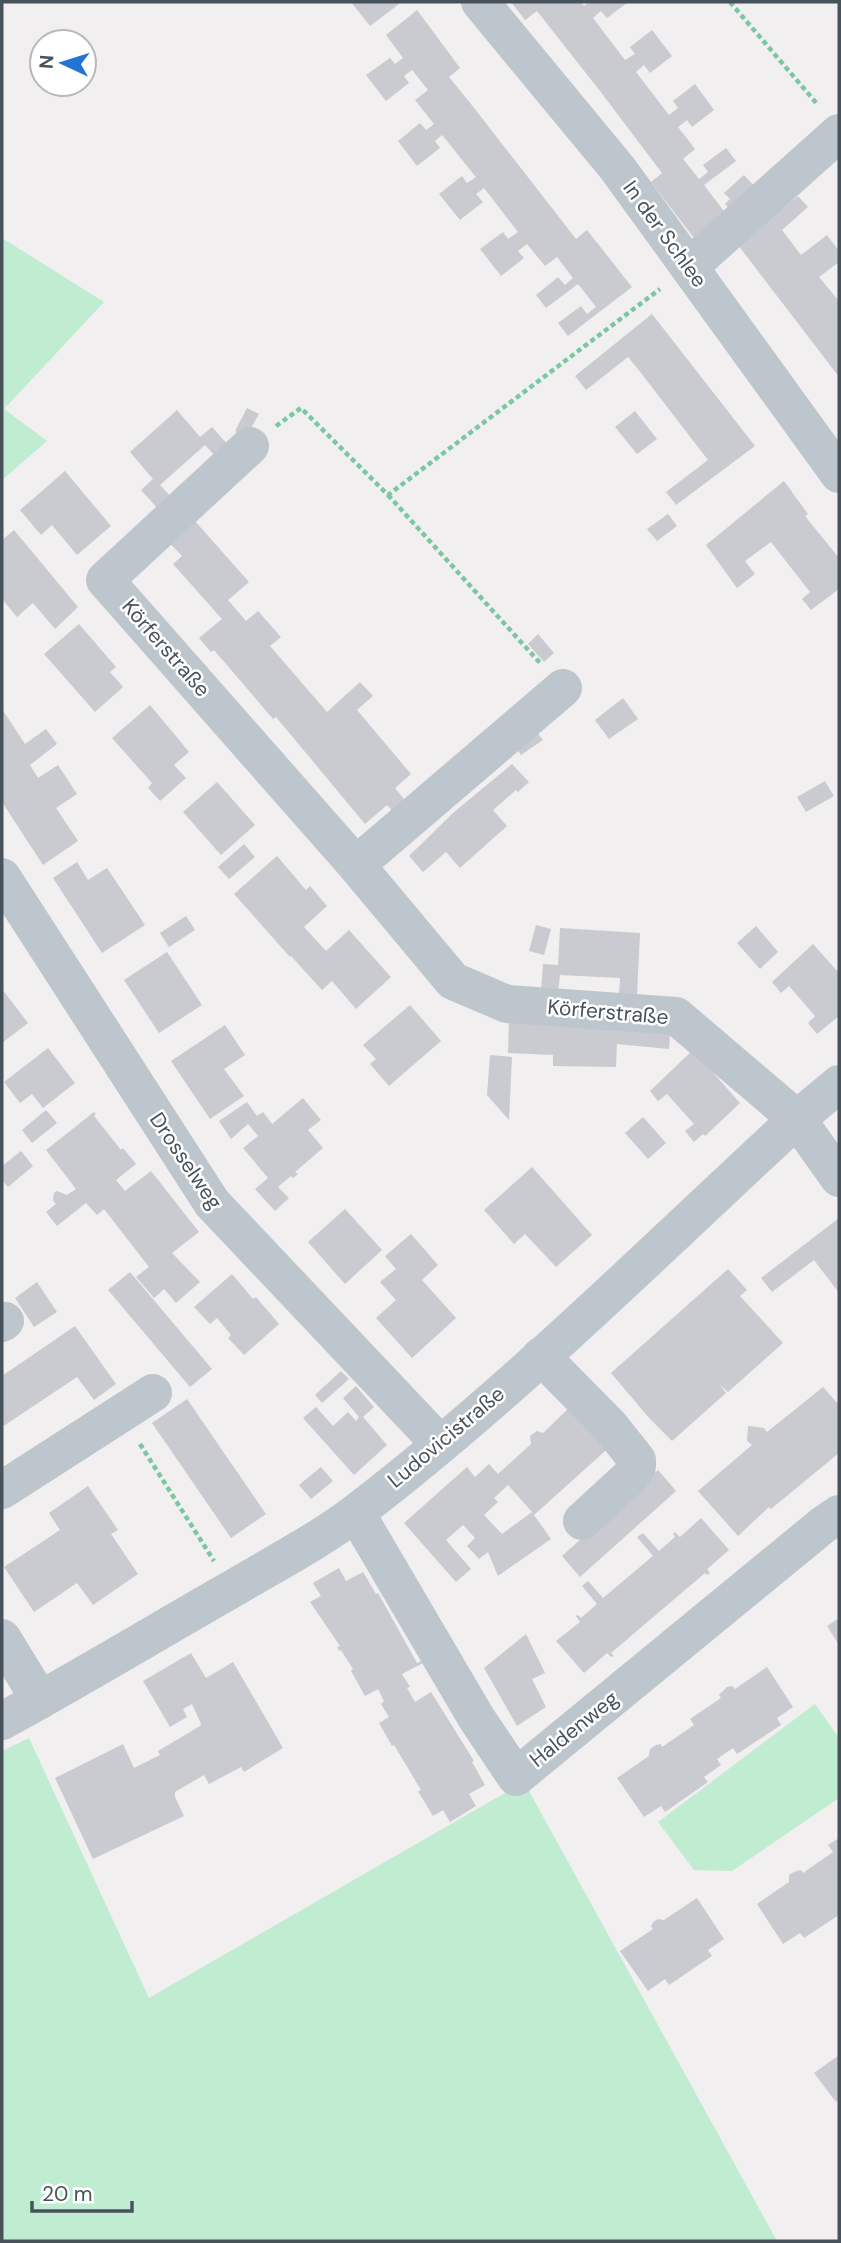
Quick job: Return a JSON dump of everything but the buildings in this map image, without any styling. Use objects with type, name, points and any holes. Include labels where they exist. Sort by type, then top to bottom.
[{"type":"street","name":"In der Schlee","points":[[480,2],[618,169],[839,474]]},
{"type":"street","points":[[688,267],[830,120]]},
{"type":"street","name":"Körferstraße","points":[[250,446],[106,580],[356,864],[453,981],[507,1004],[676,1016],[797,1119],[839,1178]]},
{"type":"street","points":[[356,864],[562,688]]},
{"type":"street","name":"Drosselweg","points":[[2,877],[212,1203],[440,1444]]},
{"type":"street","name":"Ludovicistraße","points":[[2,1721],[287,1557],[356,1513],[541,1356],[797,1119],[839,1084]]},
{"type":"street","points":[[541,1356],[610,1426],[637,1460],[637,1467],[631,1476],[582,1521]]},
{"type":"street","points":[[2,1490],[153,1393]]},
{"type":"street","name":"Haldenweg","points":[[356,1513],[477,1719],[516,1777],[822,1525],[839,1514]]},
{"type":"street","points":[[2,1638],[40,1700]]},
{"type":"path","points":[[730,2],[830,120]]},
{"type":"path","points":[[388,495],[688,267]]},
{"type":"path","points":[[250,446],[301,408],[388,495],[562,688]]},
{"type":"path","points":[[120,1414],[215,1561]]},
{"type":"green space","points":[[2,238],[104,302],[4,409],[47,441],[2,480]]},
{"type":"green space","points":[[815,1704],[839,1738],[839,1798],[732,1871],[694,1870],[658,1822]]},
{"type":"green space","points":[[29,1738],[149,1998],[524,1782],[777,2241],[2,2241],[2,1751]]}]
